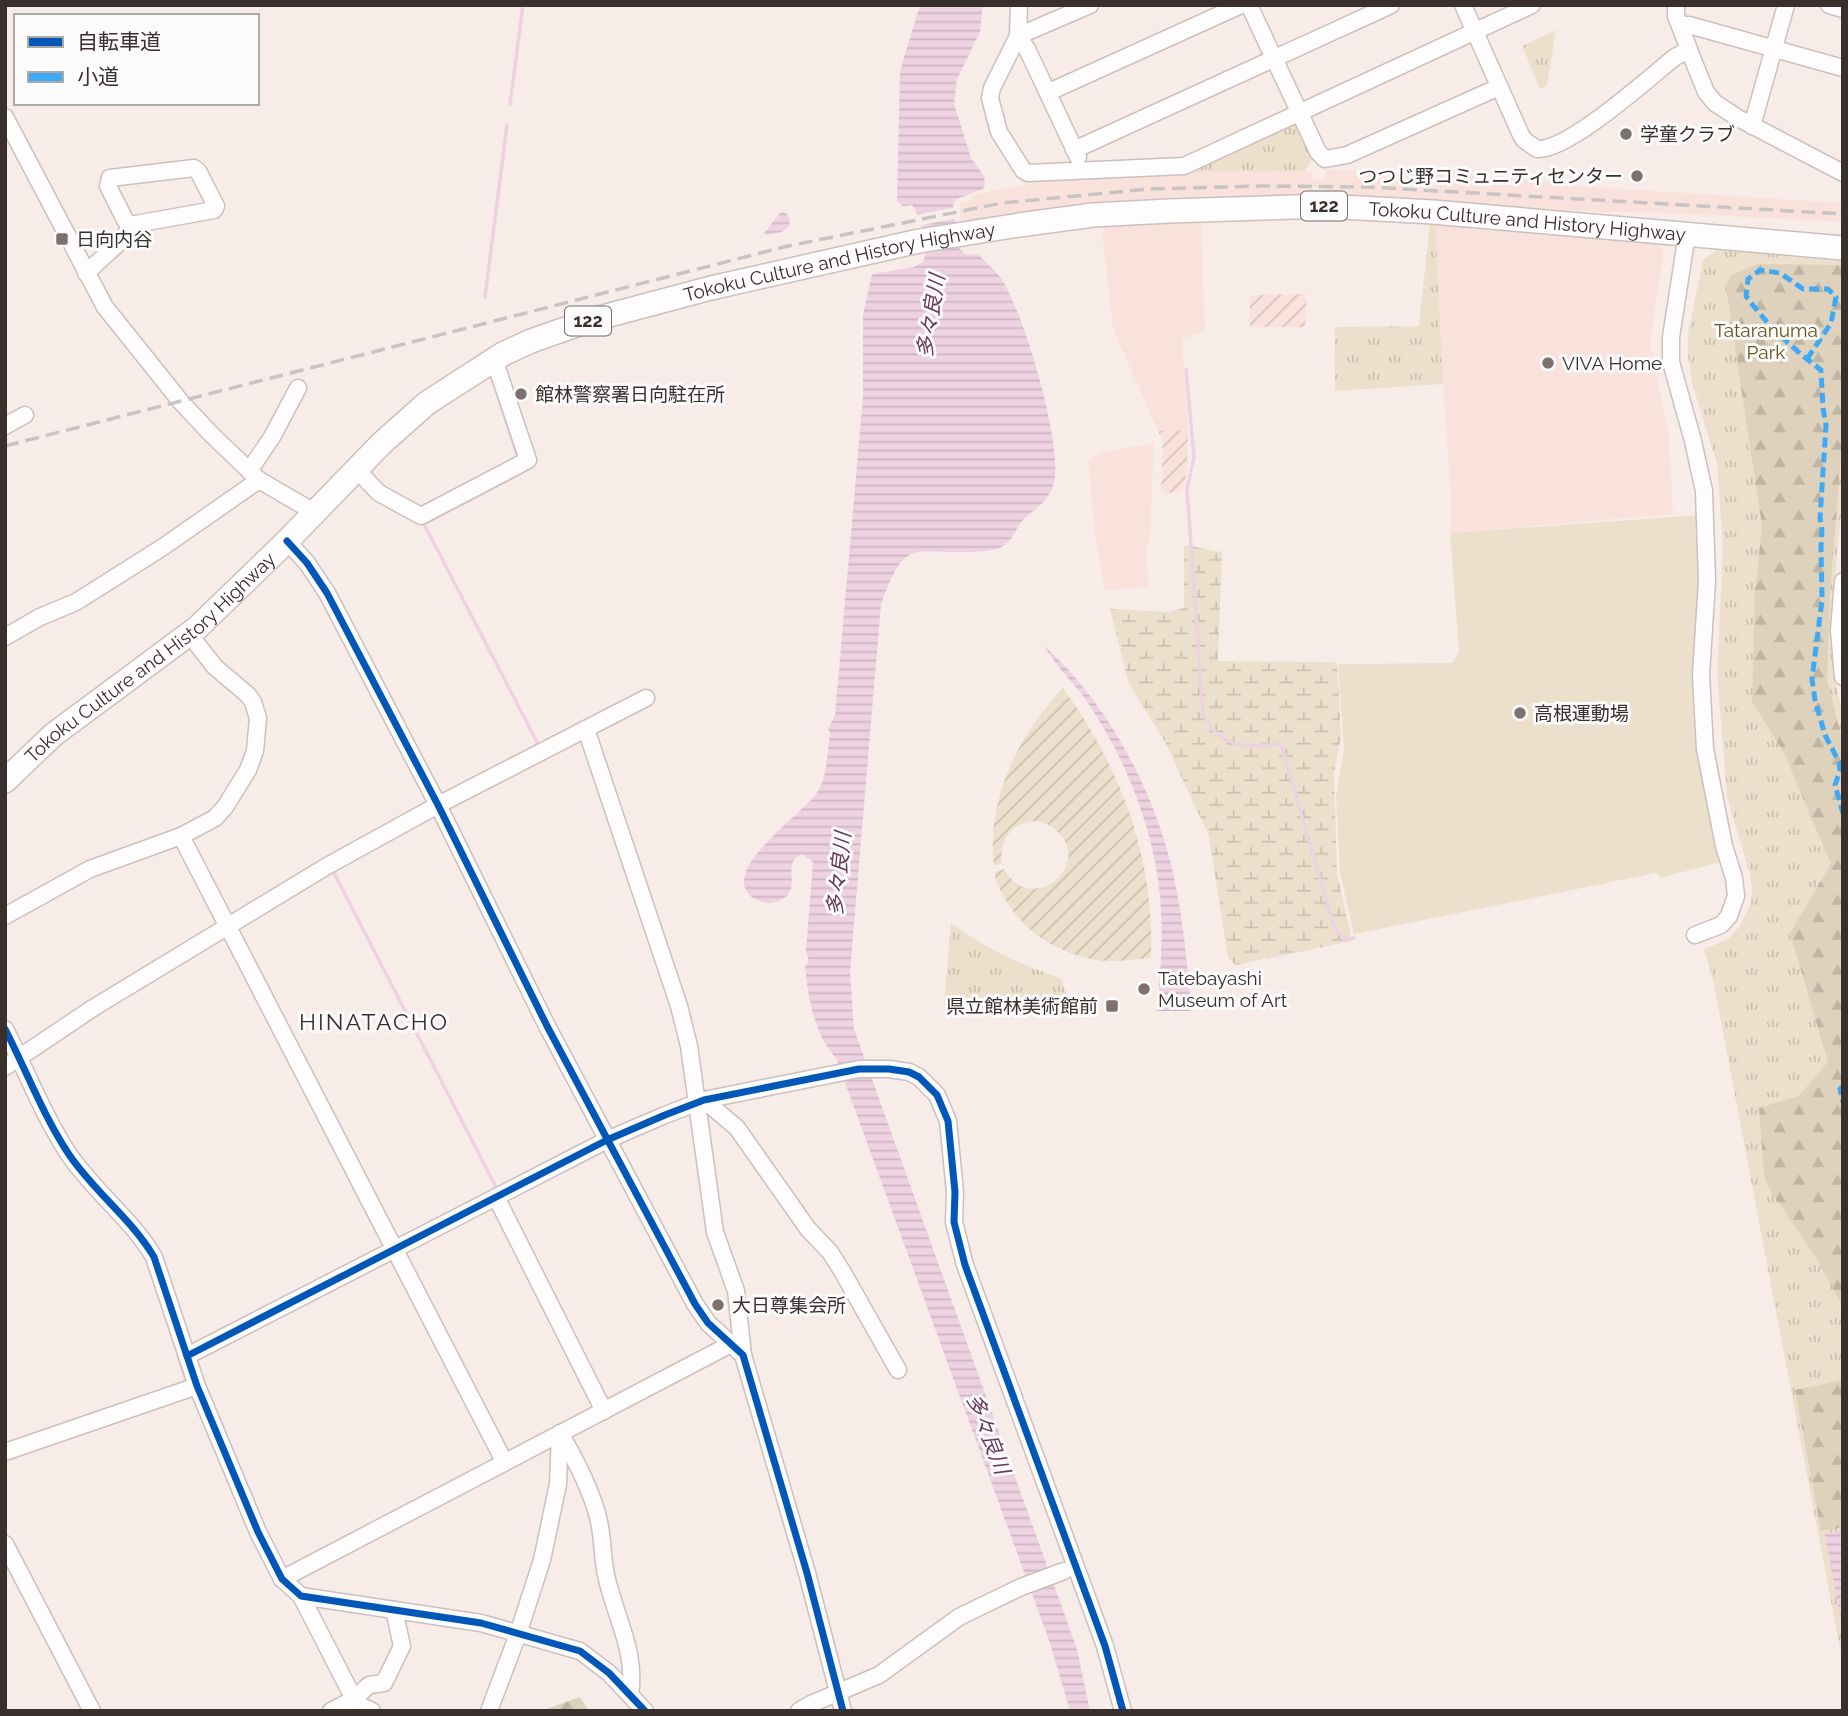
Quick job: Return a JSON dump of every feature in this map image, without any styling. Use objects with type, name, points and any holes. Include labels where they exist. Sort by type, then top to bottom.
[{"type":"highway","name":"Tokoku Culture and History Highway","points":[[5,781],[63,727],[189,634],[427,403],[494,359],[531,341],[592,320],[711,288],[919,242],[1093,215],[1310,205],[1433,212],[1843,248]]},
{"type":"street","points":[[1019,5],[1018,36],[989,99],[999,132],[1023,170],[1028,173],[1184,166],[1532,5]]},
{"type":"street","points":[[1018,36],[1090,5]]},
{"type":"street","points":[[1049,92],[1241,5]]},
{"type":"street","points":[[1249,5],[1299,114],[1320,155],[1325,159],[1337,159],[1499,88]]},
{"type":"street","points":[[1074,150],[1391,5]]},
{"type":"street","points":[[1463,5],[1524,140],[1542,149],[1554,145],[1603,116],[1675,57],[1689,50]]},
{"type":"street","points":[[1752,126],[1786,5]]},
{"type":"street","points":[[1829,5],[1843,9]]},
{"type":"street","points":[[1676,13],[1689,25],[1843,68]]},
{"type":"street","points":[[1676,13],[1706,92],[1715,103],[1752,126],[1843,173]]},
{"type":"street","points":[[1018,36],[1049,92],[1080,170]]},
{"type":"street","points":[[5,117],[11,143],[106,307],[181,402],[254,475],[314,512]]},
{"type":"street","points":[[194,168],[216,206],[214,210],[130,225],[108,186],[110,178],[194,168]]},
{"type":"street","points":[[86,273],[124,238],[130,225]]},
{"type":"street","points":[[1687,234],[1671,330],[1671,362],[1704,491],[1707,581],[1701,678],[1705,749],[1736,896],[1729,916],[1721,925],[1695,935]]},
{"type":"street","points":[[356,469],[379,493],[421,516],[528,460],[494,359]]},
{"type":"street","points":[[5,638],[40,617],[76,602],[163,547],[254,475],[298,387]]},
{"type":"street","points":[[5,426],[25,415]]},
{"type":"street","points":[[286,541],[319,580],[438,805],[506,945],[607,1140],[695,1304],[708,1323],[737,1350]]},
{"type":"street","points":[[1843,581],[1839,630],[1843,677]]},
{"type":"street","points":[[5,916],[90,869],[181,836],[215,818],[225,807],[248,770],[255,751],[258,718],[248,695],[215,667],[189,634]]},
{"type":"street","points":[[5,1067],[93,1008],[327,866],[438,805],[646,698]]},
{"type":"street","points":[[586,729],[679,1006],[700,1101],[715,1232],[736,1291],[737,1350],[807,1573],[843,1711]]},
{"type":"street","points":[[181,836],[504,1461]]},
{"type":"street","points":[[5,1029],[69,1155],[131,1225],[154,1257],[197,1386],[258,1532],[282,1579],[301,1596],[352,1705]]},
{"type":"street","points":[[187,1356],[607,1140],[700,1101],[859,1069],[897,1069],[919,1077],[937,1096],[948,1121],[955,1192],[954,1222],[965,1265],[1105,1646],[1123,1711]]},
{"type":"street","points":[[700,1101],[737,1128],[808,1228],[830,1252],[898,1370]]},
{"type":"street","points":[[496,1197],[604,1411]]},
{"type":"street","points":[[282,1579],[504,1461],[604,1411],[737,1350]]},
{"type":"street","points":[[5,1452],[197,1386]]},
{"type":"street","points":[[489,1711],[542,1560],[558,1484],[560,1433]]},
{"type":"street","points":[[560,1433],[571,1451],[598,1516],[606,1575],[632,1659],[630,1695]]},
{"type":"street","points":[[5,1544],[92,1711]]},
{"type":"street","points":[[799,1711],[879,1675],[959,1617],[1021,1587],[1064,1571]]},
{"type":"street","points":[[301,1596],[481,1623],[580,1651],[609,1673],[645,1711]]},
{"type":"street","points":[[352,1705],[369,1685],[384,1683],[402,1646],[394,1610]]},
{"type":"street","points":[[331,1711],[352,1705],[372,1711]]},
{"type":"shaded area","points":[[1327,169],[1429,176],[1430,172],[1462,170],[1463,175],[1513,179],[1514,176],[1562,185],[1843,203],[1843,222],[1323,196],[1325,188],[1313,187],[1313,195],[1193,198],[960,224],[960,203],[973,199],[976,194],[1024,185],[1081,178],[1188,172],[1305,171],[1312,172],[1313,180],[1324,180]]},
{"type":"shaded area","points":[[1201,218],[1205,331],[1182,339],[1188,430],[1158,431],[1113,329],[1102,232],[1107,224]]},
{"type":"shaded area","name":"VIVA Home","points":[[1435,221],[1657,243],[1664,252],[1650,343],[1669,436],[1673,514],[1450,533],[1451,500],[1434,246]]},
{"type":"shaded area","points":[[1307,294],[1305,327],[1250,327],[1250,295]]},
{"type":"shaded area","points":[[1188,430],[1187,472],[1182,492],[1161,493],[1163,441],[1158,431]]},
{"type":"shaded area","points":[[1154,443],[1150,542],[1146,549],[1149,587],[1105,590],[1095,535],[1088,460],[1102,452]]},
{"type":"green space","points":[[1556,30],[1547,86],[1540,89],[1522,46]]},
{"type":"green space","points":[[1292,121],[1299,124],[1314,156],[1305,171],[1188,172]]},
{"type":"green space","points":[[1435,221],[1443,384],[1335,391],[1335,327],[1419,326],[1430,222]]},
{"type":"green space","name":"Tataranuma Park","points":[[1716,250],[1843,259],[1843,493],[1831,620],[1834,673],[1843,717],[1843,1664],[1713,980],[1704,949],[1728,939],[1739,927],[1751,904],[1752,891],[1750,874],[1727,797],[1717,673],[1723,547],[1717,464],[1692,383],[1688,355],[1688,333],[1703,260]]},
{"type":"green space","points":[[1758,264],[1842,265],[1843,431],[1830,592],[1827,679],[1843,744],[1843,1307],[1817,1259],[1768,1187],[1764,1175],[1759,1108],[1799,1096],[1828,1062],[1790,933],[1831,864],[1784,753],[1752,702],[1755,592],[1762,526],[1726,287],[1731,275]]},
{"type":"green space","name":"高根運動場","points":[[1701,515],[1703,540],[1698,607],[1724,861],[1661,878],[1656,873],[1354,934],[1340,874],[1336,795],[1344,750],[1338,664],[1453,663],[1459,651],[1450,533]]},
{"type":"green space","points":[[1184,545],[1222,552],[1218,661],[1337,662],[1341,737],[1334,774],[1337,873],[1352,941],[1236,965],[1228,958],[1209,836],[1165,742],[1129,684],[1110,609],[1168,612],[1184,608]]},
{"type":"green space","points":[[1063,688],[1102,750],[1130,816],[1147,885],[1151,958],[1096,960],[1062,950],[1047,942],[1021,921],[1002,893],[995,877],[995,872],[1004,869],[1016,883],[1029,889],[1054,881],[1064,871],[1068,858],[1066,844],[1057,831],[1046,824],[1033,821],[1012,830],[1004,841],[1002,863],[994,866],[993,841],[1000,793],[1019,748],[1032,726]]},
{"type":"green space","points":[[951,923],[1004,955],[1061,978],[1074,1017],[944,1005]]},
{"type":"green space","points":[[1843,1380],[1843,1527],[1821,1531],[1795,1390]]},
{"type":"green space","points":[[580,1697],[589,1711],[541,1711]]},
{"type":"water","name":"多々良川","points":[[920,5],[983,5],[980,32],[957,79],[954,104],[971,158],[984,176],[985,185],[983,189],[957,199],[953,204],[959,248],[966,255],[978,254],[1000,277],[1009,293],[1040,380],[1048,413],[1055,468],[1053,486],[1047,497],[1022,521],[1007,543],[984,551],[913,553],[897,567],[881,604],[850,972],[854,1029],[1077,1649],[1090,1711],[1070,1711],[1050,1643],[836,1058],[822,1038],[813,1015],[805,966],[809,961],[806,951],[813,862],[802,854],[795,858],[790,890],[787,896],[779,901],[766,903],[756,900],[745,887],[745,873],[753,859],[818,791],[825,770],[830,733],[828,729],[835,715],[863,397],[863,314],[872,274],[914,267],[923,262],[926,249],[924,233],[912,205],[903,206],[897,201],[900,71]]},
{"type":"water","points":[[781,212],[790,218],[789,227],[766,235],[764,233]]},
{"type":"water","points":[[1043,645],[1103,714],[1120,740],[1148,796],[1168,853],[1177,892],[1191,1011],[1157,1011],[1161,909],[1146,827],[1127,773],[1101,723]]},
{"type":"water","points":[[1843,1530],[1843,1632],[1825,1535]]},
{"type":"pier","points":[[957,207],[959,218],[917,226],[915,215]]},
{"type":"waterway","points":[[510,104],[523,5]]},
{"type":"waterway","points":[[485,297],[507,125]]},
{"type":"waterway","points":[[1186,369],[1194,457],[1187,489],[1203,715],[1218,735],[1236,744],[1281,744],[1334,927],[1345,940],[1354,938]]},
{"type":"waterway","points":[[497,392],[518,458]]},
{"type":"waterway","points":[[523,472],[424,524],[539,746],[537,747]]},
{"type":"waterway","points":[[334,873],[497,1189],[494,1190]]},
{"type":"waterway","points":[[178,1355],[187,1384]]},
{"type":"railway","points":[[5,446],[788,246],[1002,203],[1149,189],[1368,187],[1843,214]]},
{"type":"marked path","points":[[1807,359],[1831,323],[1836,297],[1828,289],[1803,289],[1780,273],[1760,270],[1748,279],[1746,296],[1780,336],[1810,362],[1821,370],[1826,425],[1820,518],[1822,600],[1812,679],[1825,735],[1839,762],[1840,771],[1835,785],[1843,813]]},
{"type":"marked path","points":[[1843,1086],[1840,1089],[1843,1102]]},
{"type":"cycle path","points":[[287,541],[307,563],[327,593],[438,805],[547,1026],[695,1304],[708,1323],[743,1355],[807,1573],[843,1711]]},
{"type":"cycle path","points":[[5,1029],[68,1153],[154,1257],[197,1386],[258,1532],[282,1579],[301,1596],[481,1623],[580,1651],[609,1673],[645,1711]]},
{"type":"cycle path","points":[[187,1356],[607,1140],[665,1115],[704,1100],[859,1069],[909,1072],[919,1077],[937,1095],[948,1121],[955,1192],[954,1222],[965,1265],[1105,1646],[1123,1711]]},
{"type":"place","name":"学童クラブ","points":[[1626,134]]},
{"type":"place","name":"つつじ野コミュニティセンター","points":[[1637,176]]},
{"type":"place","name":"日向内谷","points":[[62,239]]},
{"type":"place","name":"VIVA Home","points":[[1548,363]]},
{"type":"place","name":"館林警察署日向駐在所","points":[[521,394]]},
{"type":"place","name":"高根運動場","points":[[1520,713]]},
{"type":"place","name":"Tatebayashi Museum of Art","points":[[1144,989]]},
{"type":"place","name":"県立館林美術館前","points":[[1112,1006]]},
{"type":"place","name":"大日尊集会所","points":[[718,1305]]},
{"type":"district","name":"HINATACHO","points":[[374,1022]]}]
